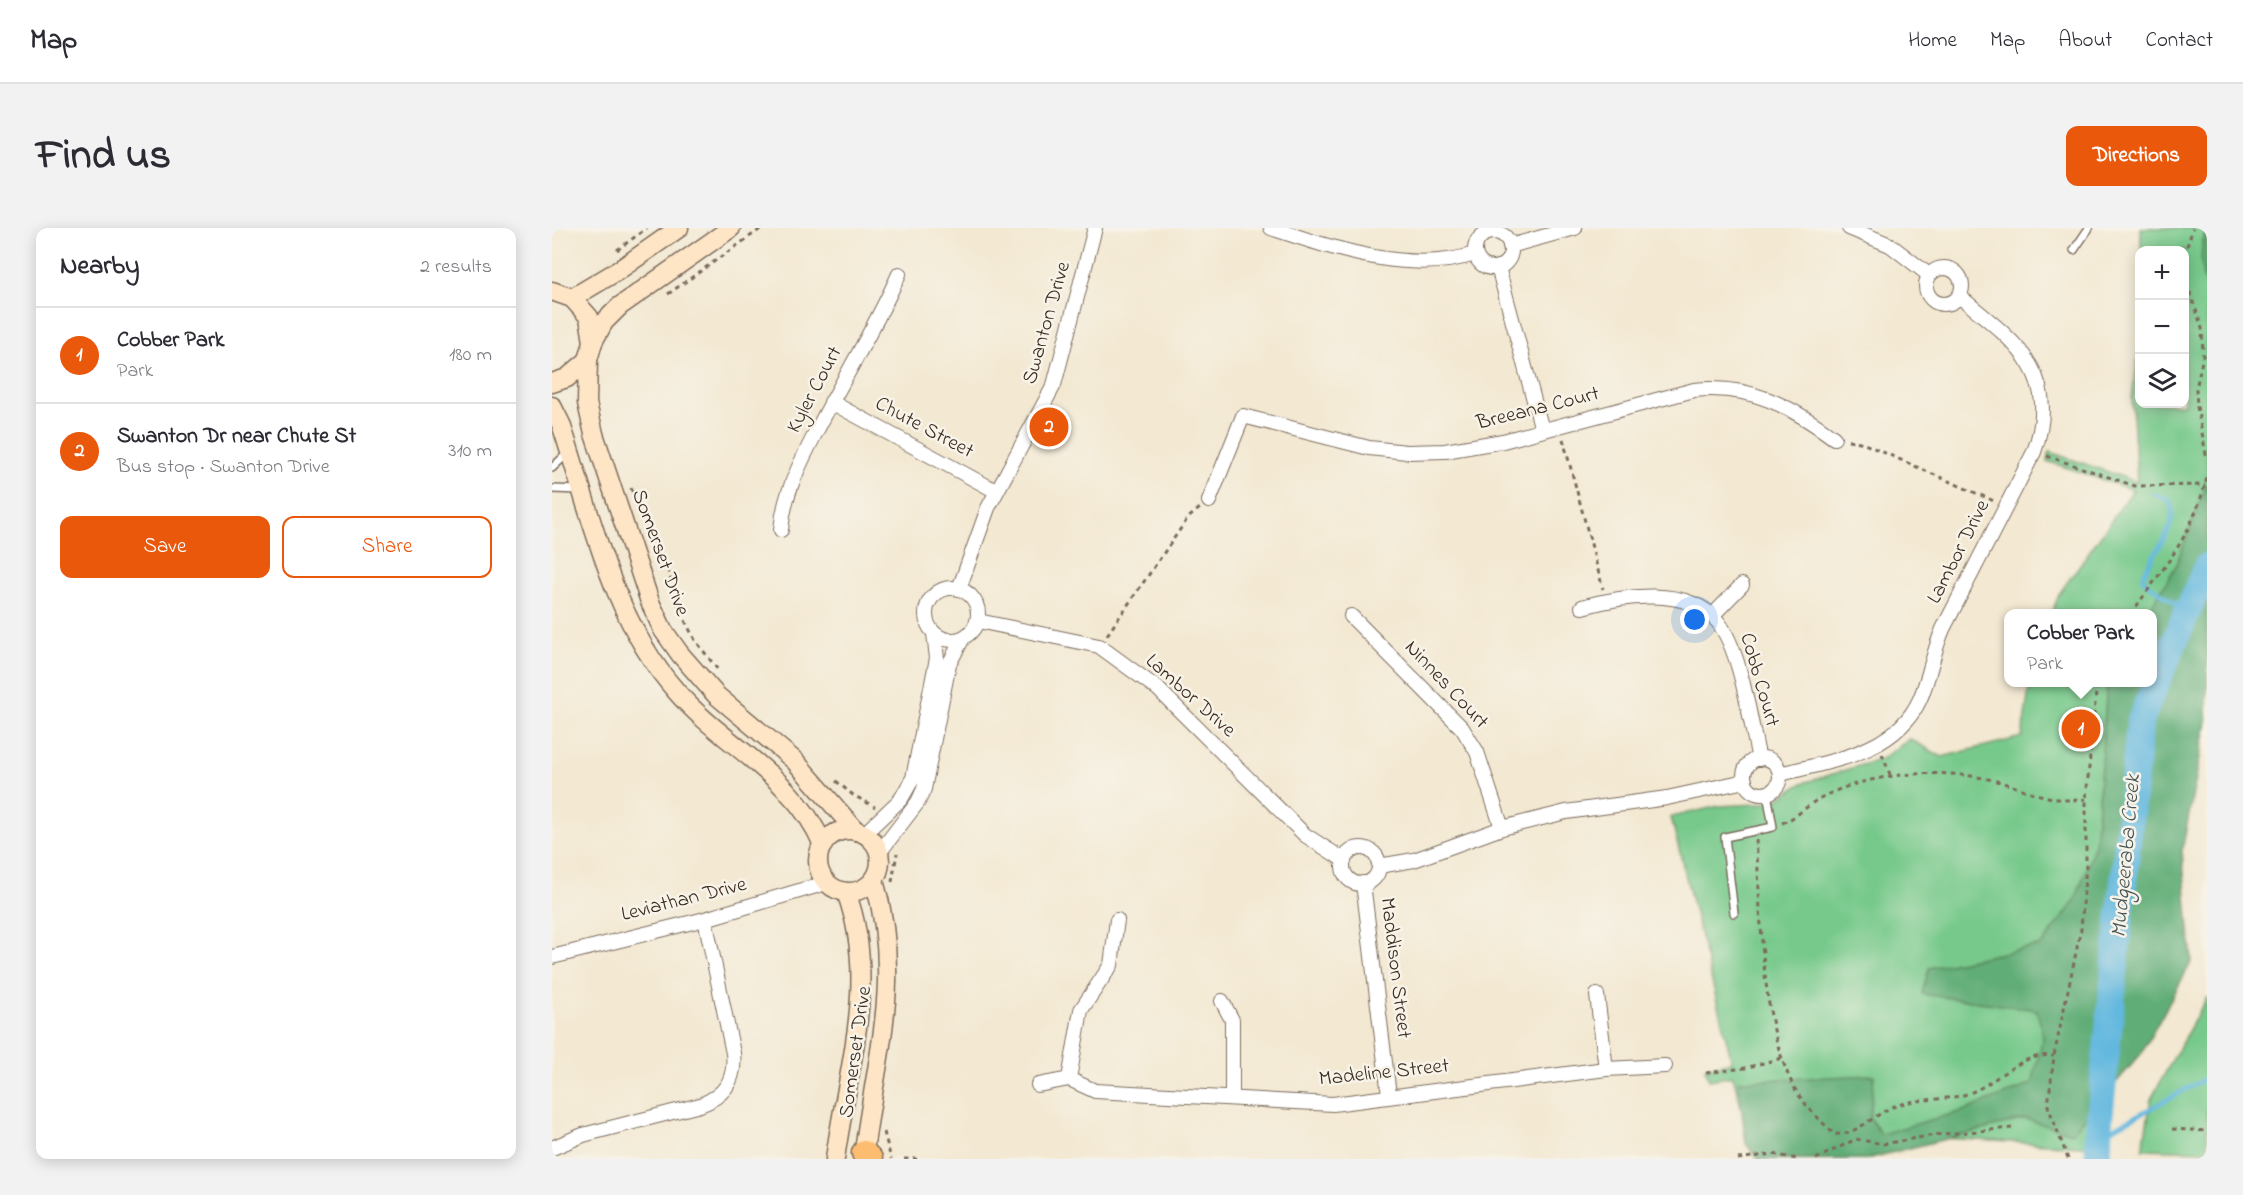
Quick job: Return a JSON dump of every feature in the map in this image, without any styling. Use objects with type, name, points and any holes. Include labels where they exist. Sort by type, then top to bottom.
[{"type":"main road","points":[[552,291],[572,298],[619,270],[679,228]]},
{"type":"main road","name":"Somerset Drive","points":[[731,228],[620,306],[604,322],[593,342],[588,360],[587,403],[594,434],[650,602],[663,630],[680,654],[716,695],[795,761],[860,833],[873,842],[879,853],[888,942],[888,987],[866,1157]]},
{"type":"main road","name":"Somerset Drive","points":[[572,298],[589,317],[593,342]]},
{"type":"main road","points":[[552,383],[567,378],[588,360]]},
{"type":"main road","points":[[552,406],[570,450],[623,604],[657,667],[676,692],[777,781],[802,807],[823,845]]},
{"type":"main road","points":[[860,833],[835,834],[823,845],[818,863],[826,883],[846,892],[882,883]]},
{"type":"main road","name":"Somerset Drive","points":[[835,1159],[862,988],[855,916],[846,892]]},
{"type":"street","name":"Swanton Drive","points":[[959,589],[996,491],[1054,385],[1095,228]]},
{"type":"street","points":[[1271,228],[1407,263],[1436,263],[1475,255]]},
{"type":"street","points":[[1510,246],[1575,228]]},
{"type":"street","points":[[1849,228],[1890,245],[1929,275]]},
{"type":"street","points":[[1489,233],[1504,237],[1510,246],[1509,258],[1498,267],[1485,266],[1475,255],[1479,239],[1489,233]]},
{"type":"street","points":[[1498,267],[1542,430]]},
{"type":"street","points":[[1943,267],[1953,270],[1962,281],[1959,296],[1945,304],[1933,300],[1926,287],[1929,275],[1943,267]]},
{"type":"street","name":"Kyler Court","points":[[781,530],[783,507],[791,480],[831,402],[884,309],[899,274]]},
{"type":"street","name":"Lambor Drive","points":[[1780,774],[1846,758],[1876,745],[1908,718],[1918,702],[1939,640],[2034,452],[2041,433],[2043,412],[2042,392],[2036,374],[2017,344],[1959,296]]},
{"type":"street","name":"Breeana Court","points":[[1209,501],[1243,416],[1351,444],[1407,452],[1464,449],[1694,390],[1723,389],[1792,409],[1834,438]]},
{"type":"street","name":"Chute Street","points":[[831,402],[996,491]]},
{"type":"street","name":"Cobb Court","points":[[1712,616],[1742,585]]},
{"type":"street","points":[[860,833],[885,817],[907,790],[917,763],[937,658],[934,634],[926,618],[929,602],[942,590],[959,589],[968,593],[975,601],[978,621],[972,631],[963,638],[949,664],[924,789],[918,802],[879,853]]},
{"type":"street","name":"Cobb Court","points":[[1582,607],[1602,601],[1663,597],[1692,605],[1712,616],[1723,631],[1734,654],[1759,759]]},
{"type":"street","name":"Ninnes Court","points":[[1352,616],[1462,728],[1477,752],[1502,828]]},
{"type":"street","name":"Lambor Drive","points":[[978,621],[1099,646],[1158,689],[1305,835],[1344,860],[1345,874],[1356,883],[1363,883]]},
{"type":"street","points":[[934,634],[948,640],[963,638]]},
{"type":"street","points":[[1759,759],[1773,762],[1780,774],[1777,786],[1767,793],[1751,790],[1745,781],[1746,769],[1759,759]]},
{"type":"street","points":[[1378,866],[1414,860],[1502,828],[1566,812],[1667,798],[1745,781]]},
{"type":"street","points":[[1344,860],[1350,851],[1366,849],[1376,855],[1378,866],[1374,878],[1363,883]]},
{"type":"street","name":"Leviathan Drive","points":[[552,957],[705,919],[826,883]]},
{"type":"street","name":"Maddison Street","points":[[1363,883],[1389,1095]]},
{"type":"street","points":[[552,1148],[583,1136],[700,1105],[725,1090],[733,1073],[734,1053],[705,919]]},
{"type":"street","points":[[1038,1085],[1069,1078],[1081,1011],[1112,965],[1117,920]]},
{"type":"street","points":[[1597,995],[1606,1069]]},
{"type":"street","points":[[1222,1000],[1232,1020],[1232,1096]]},
{"type":"street","name":"Madeline Street","points":[[1069,1078],[1095,1091],[1232,1096],[1333,1104],[1389,1095],[1606,1069],[1665,1066]]},
{"type":"lane","points":[[2074,250],[2089,228]]},
{"type":"lane","points":[[552,468],[570,450]]},
{"type":"lane","points":[[552,489],[583,490]]},
{"type":"lane","points":[[1734,913],[1725,837],[1773,827],[1767,793]]},
{"type":"path","points":[[612,256],[647,228]]},
{"type":"path","points":[[667,295],[762,228]]},
{"type":"path","points":[[2187,246],[2193,228]]},
{"type":"path","points":[[2189,290],[2202,328],[2203,356],[2196,389],[2197,407],[2207,459]]},
{"type":"path","points":[[1560,425],[1604,587],[1602,601]]},
{"type":"path","points":[[1834,438],[1860,442],[2006,506]]},
{"type":"path","points":[[2034,452],[2135,486],[2205,485]]},
{"type":"path","points":[[2135,609],[2156,582],[2187,533],[2207,477]]},
{"type":"path","points":[[628,481],[654,551],[666,564],[681,613],[695,639],[723,677]]},
{"type":"path","points":[[1099,646],[1188,518],[1209,501]]},
{"type":"path","points":[[2068,1159],[2048,1106],[2054,1056],[2081,929],[2086,865],[2086,799],[2097,687]]},
{"type":"path","points":[[1876,745],[1888,763],[1891,777]]},
{"type":"path","points":[[1773,827],[1790,820],[1822,797],[1842,788],[1891,777],[1944,775],[1987,778],[2051,800],[2070,802],[2086,799]]},
{"type":"path","points":[[834,779],[853,795],[878,809],[885,817]]},
{"type":"path","points":[[882,883],[903,840],[895,830]]},
{"type":"path","points":[[1756,831],[1767,979],[1782,1058],[1796,1090],[1810,1110],[1834,1134],[1842,1135],[1853,1132],[1896,1106],[1972,1092],[2035,1056],[2054,1056]]},
{"type":"path","points":[[1706,1073],[1745,1068],[1782,1058]]},
{"type":"path","points":[[1816,1159],[1860,1139],[1883,1144],[1935,1135],[2012,1128]]},
{"type":"path","points":[[2172,1129],[2207,1131]]},
{"type":"path","points":[[883,1130],[891,1159]]},
{"type":"path","points":[[1738,1159],[1773,1154],[1797,1159]]},
{"type":"path","points":[[904,1159],[917,1159]]},
{"type":"green space","points":[[2141,228],[2207,228],[2207,566],[2157,682],[2157,609],[2053,609],[2059,594],[2133,490],[2047,461],[2050,452],[2137,482],[2132,398],[2135,376],[2135,408],[2189,408],[2189,246],[2141,246]]},
{"type":"green space","points":[[2207,228],[2207,291],[2201,260]]},
{"type":"green space","points":[[2207,483],[2207,721],[2182,851],[2192,961],[2141,1054],[2072,1133],[2025,1119],[1867,1159],[1758,1159],[1746,1144],[1738,1081],[1874,1075],[1870,1118],[1881,1134],[1966,1110],[2032,1084],[2043,1037],[2037,1010],[1922,994],[1929,968],[2042,945],[2075,901],[2095,844],[2107,687],[2157,687],[2157,609],[2149,609],[2175,568]]},
{"type":"green space","points":[[2029,687],[2155,687],[2140,721],[2099,1124],[2099,1147],[1869,1134],[1749,1139],[1733,1076],[1709,1080],[1705,1068],[1732,1062],[1671,817],[1719,806],[1758,804],[1776,800],[1803,783],[1881,759],[1910,739],[1942,757],[2022,737]]},
{"type":"green space","points":[[2207,997],[2207,1151],[2143,1149],[2151,1099]]},
{"type":"waterway","points":[[2154,494],[2169,500],[2172,520],[2142,579],[2187,612]]},
{"type":"waterway","name":"Mudgeeraba Creek","points":[[2157,682],[2207,566]]},
{"type":"waterway","name":"Mudgeeraba Creek","points":[[2098,1159],[2099,1124],[2140,721],[2155,687]]},
{"type":"waterway","points":[[2099,1136],[2207,1078]]},
{"type":"place","name":"Swanton Dr near Chute St","points":[[1049,427]]},
{"type":"place","name":"Cobber Park","points":[[2081,729]]}]
